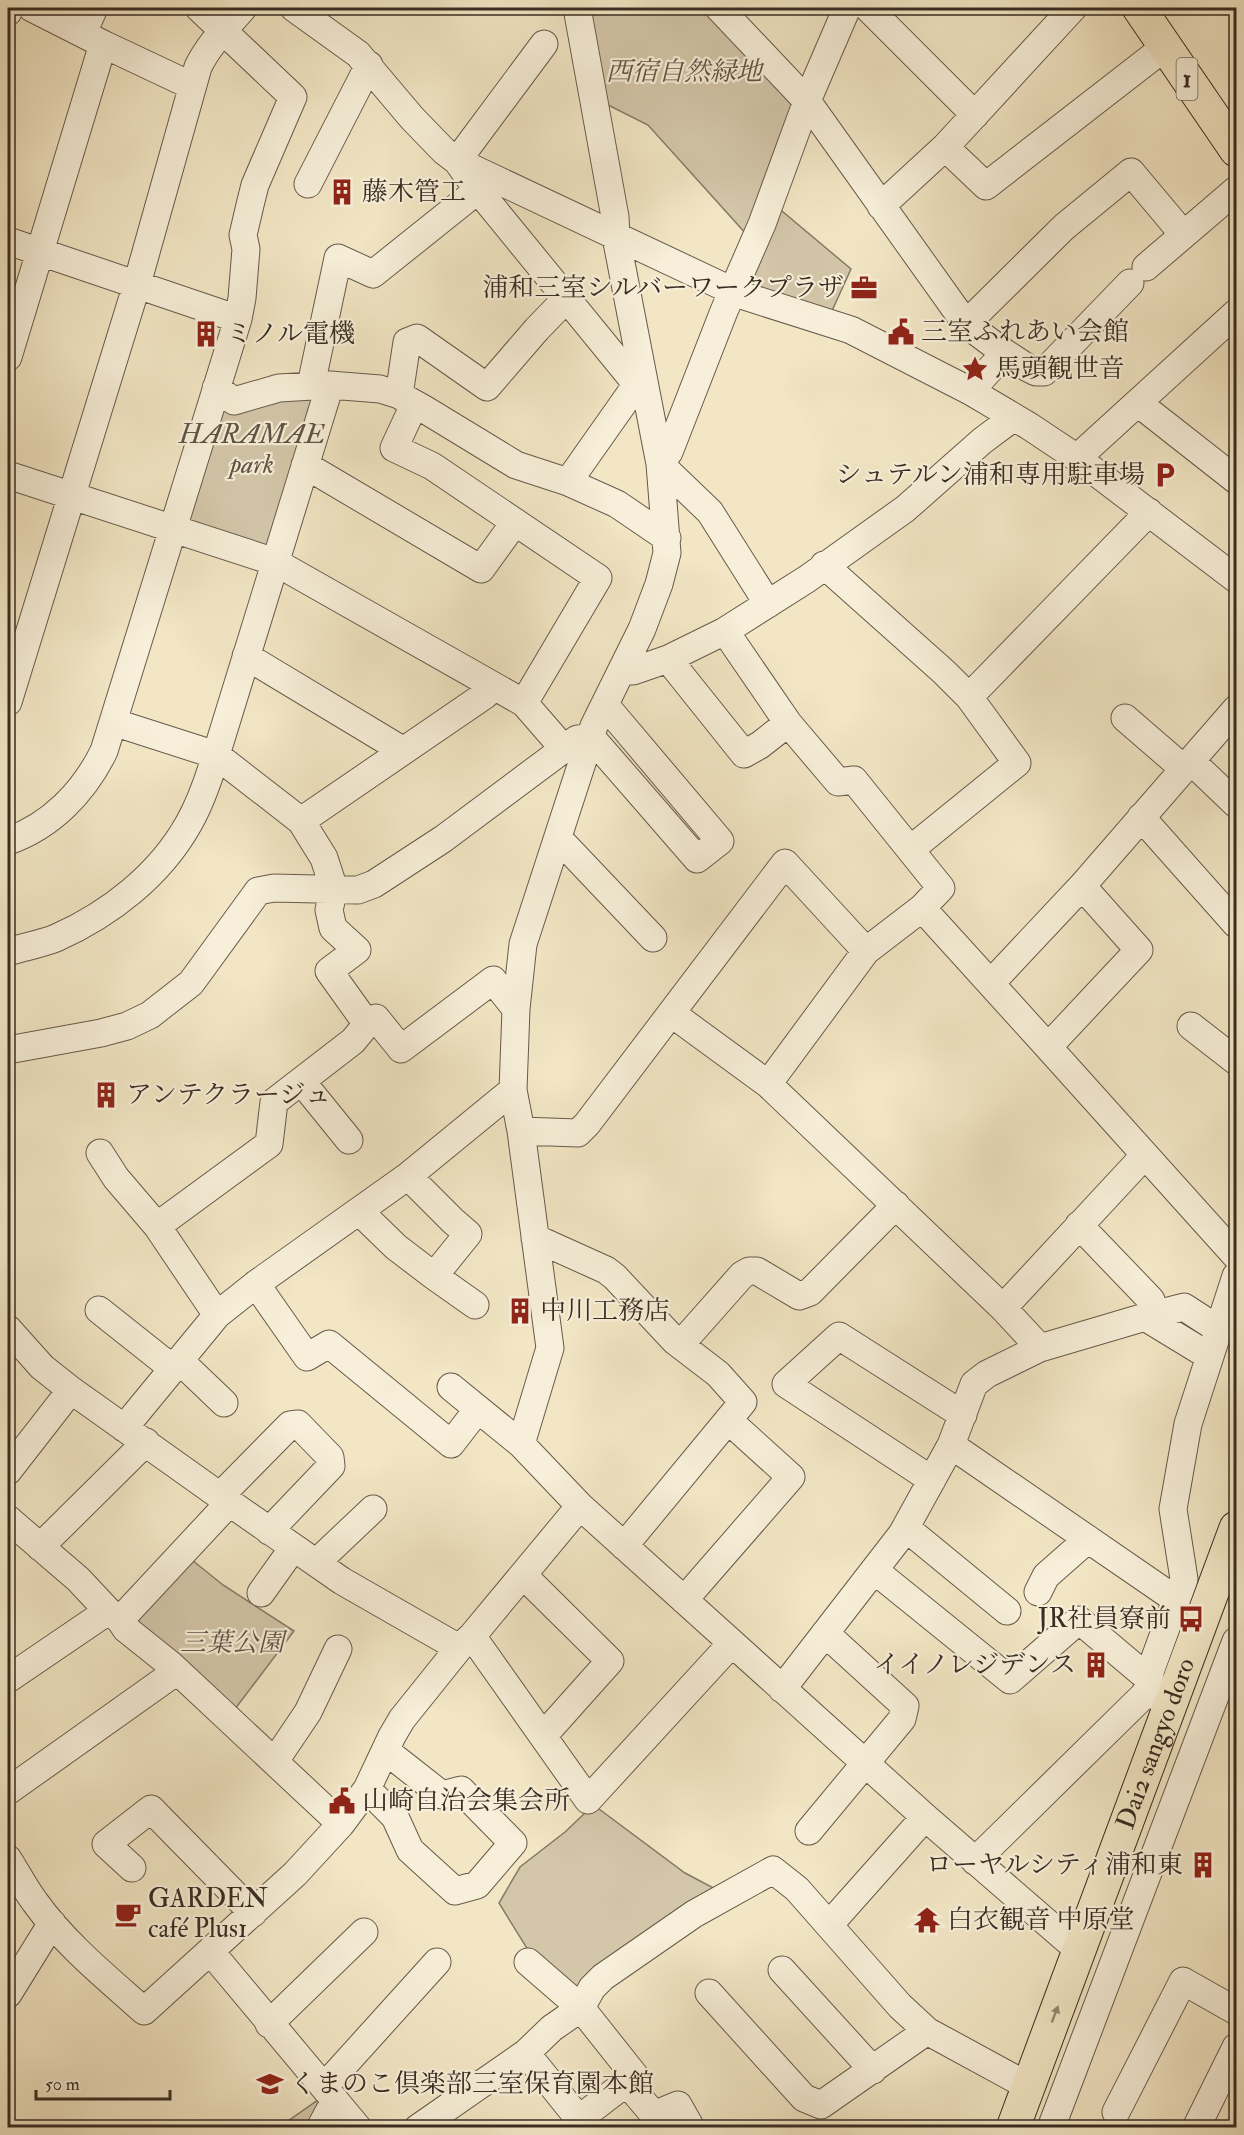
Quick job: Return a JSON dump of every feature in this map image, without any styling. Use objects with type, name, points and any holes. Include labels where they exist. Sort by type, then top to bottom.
[{"type":"main road","name":"1","points":[[1139,8],[1236,150]]},
{"type":"main road","name":"Dai2 sangyo doro","points":[[1013,2127],[1080,1947],[1156,1691],[1236,1528]]},
{"type":"main road","name":"Dai2 sangyo doro","points":[[1034,2127],[1189,1724],[1236,1592]]},
{"type":"street","points":[[8,12],[9,8]]},
{"type":"street","points":[[32,8],[192,86]]},
{"type":"street","points":[[8,357],[40,251],[93,38],[94,8]]},
{"type":"street","points":[[8,841],[41,825],[73,798],[95,770],[104,751],[238,319],[246,249],[243,235],[255,185],[293,97],[199,8]]},
{"type":"street","points":[[8,702],[137,284],[192,86],[203,56],[212,42],[243,8]]},
{"type":"street","points":[[294,8],[358,54],[412,118],[457,161],[734,291],[851,330],[970,391],[1077,458],[1236,579]]},
{"type":"street","points":[[521,1444],[550,1348],[521,1131],[513,1090],[516,1009],[523,944],[594,726],[642,629],[667,553],[660,464],[641,389],[616,237],[615,217],[577,8]]},
{"type":"street","points":[[719,8],[807,101],[959,311],[966,324],[1005,353],[1036,372],[1044,372],[1138,275],[1236,190]]},
{"type":"street","points":[[660,464],[669,452],[724,311],[762,224],[807,101],[847,8]]},
{"type":"street","points":[[868,8],[975,115]]},
{"type":"street","points":[[881,206],[945,147],[1073,8]]},
{"type":"street","points":[[457,161],[544,44]]},
{"type":"street","points":[[945,147],[986,186],[1165,47]]},
{"type":"street","points":[[308,184],[369,65]]},
{"type":"street","points":[[457,161],[478,190],[641,389]]},
{"type":"street","points":[[966,324],[1064,227],[1131,172],[1183,234]]},
{"type":"street","points":[[8,952],[54,938],[102,914],[143,882],[179,840],[206,787],[305,465],[320,385],[338,258],[374,274],[478,190]]},
{"type":"street","points":[[8,241],[238,319]]},
{"type":"street","points":[[524,703],[598,578],[432,466],[394,448],[407,400],[407,342],[417,338],[487,387],[567,298]]},
{"type":"street","points":[[1077,458],[1236,313]]},
{"type":"street","points":[[970,391],[1005,353]]},
{"type":"street","points":[[216,388],[234,401],[279,388],[320,385],[380,389],[407,400],[516,465],[568,482],[617,504],[667,538]]},
{"type":"street","points":[[568,482],[641,389]]},
{"type":"street","points":[[1138,403],[1236,480]]},
{"type":"street","points":[[623,671],[633,671],[668,659],[725,631],[807,579],[905,509],[982,441],[1014,417]]},
{"type":"street","points":[[660,464],[710,512],[768,604]]},
{"type":"street","points":[[305,465],[481,569],[515,522]]},
{"type":"street","points":[[8,475],[275,562],[524,703],[564,749]]},
{"type":"street","points":[[969,697],[1149,512]]},
{"type":"street","points":[[825,565],[969,697],[1017,763],[911,849]]},
{"type":"street","points":[[725,631],[788,723],[838,782],[854,780],[941,888],[922,908],[866,951],[768,1084]]},
{"type":"street","points":[[246,656],[402,750]]},
{"type":"street","points":[[668,659],[744,754],[760,746],[788,723]]},
{"type":"street","points":[[301,821],[485,695],[493,687]]},
{"type":"street","points":[[591,738],[697,859],[720,841],[611,712],[604,708]]},
{"type":"street","points":[[991,983],[1082,886],[1236,709]]},
{"type":"street","points":[[1125,718],[1236,804]]},
{"type":"street","points":[[113,722],[216,755],[301,821],[324,858],[334,889],[328,910],[333,928],[357,950],[329,970],[367,1024]]},
{"type":"street","points":[[8,1050],[101,1033],[127,1026],[150,1015],[191,983],[258,891],[274,888],[358,890],[374,884],[442,839],[577,739],[591,738]]},
{"type":"street","points":[[1141,818],[1236,924]]},
{"type":"street","points":[[558,838],[653,938]]},
{"type":"street","points":[[521,1131],[578,1133],[587,1124],[785,863],[866,951]]},
{"type":"street","points":[[1048,1047],[1139,950],[1082,886]]},
{"type":"street","points":[[922,908],[1236,1256]]},
{"type":"street","points":[[157,1226],[269,1144],[274,1102],[353,1041],[367,1024],[376,1018],[401,1049],[493,980],[516,1009]]},
{"type":"street","points":[[671,1013],[768,1084],[1003,1308],[1040,1348]]},
{"type":"street","points":[[1191,1026],[1236,1061]]},
{"type":"street","points":[[302,1082],[349,1140]]},
{"type":"street","points":[[124,1428],[217,1315],[256,1284],[408,1176],[513,1090]]},
{"type":"street","points":[[100,1153],[116,1178],[157,1226],[217,1315]]},
{"type":"street","points":[[1003,1308],[1145,1155]]},
{"type":"street","points":[[408,1176],[468,1234],[434,1276]]},
{"type":"street","points":[[680,1345],[742,1275],[749,1271],[757,1270],[799,1296],[810,1292],[896,1205]]},
{"type":"street","points":[[360,1212],[396,1247],[475,1305]]},
{"type":"street","points":[[1079,1225],[1151,1300],[1150,1316]]},
{"type":"street","points":[[535,1238],[615,1276],[680,1345],[718,1374],[743,1402],[624,1546]]},
{"type":"street","points":[[975,1861],[1156,1691],[1175,1599],[1184,1579],[1173,1509],[1188,1424],[1236,1276]]},
{"type":"street","points":[[256,1284],[307,1357],[329,1344],[451,1444],[478,1408]]},
{"type":"street","points":[[782,1689],[906,1528],[951,1445],[974,1384],[987,1374],[1040,1348],[1184,1307],[1218,1329]]},
{"type":"street","points":[[99,1310],[176,1364],[224,1403]]},
{"type":"street","points":[[1150,1316],[1209,1356]]},
{"type":"street","points":[[8,1329],[36,1361],[71,1390],[293,1548],[342,1581],[465,1642],[543,1736],[588,1800],[732,1643]]},
{"type":"street","points":[[932,1480],[786,1384],[839,1336],[963,1414]]},
{"type":"street","points":[[451,1387],[521,1444],[580,1506],[925,1817],[1067,1940],[1080,1947]]},
{"type":"street","points":[[8,1471],[71,1390]]},
{"type":"street","points":[[684,1600],[791,1477],[728,1420]]},
{"type":"street","points":[[8,1679],[114,1616],[290,1425],[298,1424],[330,1457],[331,1466],[269,1531]]},
{"type":"street","points":[[40,1547],[146,1443]]},
{"type":"street","points":[[951,1445],[1175,1599]]},
{"type":"street","points":[[8,1859],[35,1903],[52,1923],[85,1959],[144,2011],[295,1874],[341,1824],[367,1789],[402,1719],[580,1506]]},
{"type":"street","points":[[316,1563],[373,1509]]},
{"type":"street","points":[[8,1519],[78,1579],[126,1629],[177,1671],[341,1824]]},
{"type":"street","points":[[906,1528],[1007,1611]]},
{"type":"street","points":[[1038,1592],[1046,1576],[1088,1539]]},
{"type":"street","points":[[261,1593],[293,1548]]},
{"type":"street","points":[[874,1570],[1010,1680],[1079,1620],[1156,1691]]},
{"type":"street","points":[[523,1575],[610,1661],[543,1736]]},
{"type":"street","points":[[809,1831],[902,1719],[905,1706],[825,1633]]},
{"type":"street","points":[[1052,2127],[1236,1641]]},
{"type":"street","points":[[275,1761],[308,1712],[339,1649]]},
{"type":"street","points":[[8,1791],[177,1671]]},
{"type":"street","points":[[367,1789],[395,1816],[410,1850],[455,1891],[477,1885],[513,1843],[461,1790],[442,1796],[386,1750]]},
{"type":"street","points":[[132,1868],[106,1844],[151,1809],[253,1913]]},
{"type":"street","points":[[828,1925],[925,1817]]},
{"type":"street","points":[[418,2127],[526,2053],[552,2028],[581,2008],[592,1988],[603,1977],[694,1914],[773,1870],[797,1889],[900,2006],[927,2031],[1028,2086]]},
{"type":"street","points":[[8,1994],[52,1923]]},
{"type":"street","points":[[269,2024],[364,1932]]},
{"type":"street","points":[[210,1951],[269,2024],[358,2127]]},
{"type":"street","points":[[320,2127],[329,2093],[437,1962]]},
{"type":"street","points":[[526,2053],[579,2119],[635,2076],[581,2008],[528,1962]]},
{"type":"street","points":[[782,1970],[873,2070]]},
{"type":"street","points":[[1116,2112],[1183,1981],[1236,2011]]},
{"type":"street","points":[[709,1993],[804,2098],[821,2105],[927,2031]]},
{"type":"street","points":[[1196,2127],[1236,2047]]},
{"type":"street","points":[[627,2083],[654,2115],[678,2105],[691,2127]]},
{"type":"green space","name":"西宿自然緑地","points":[[580,8],[711,8],[800,102],[748,236],[648,125],[600,101]]},
{"type":"green space","points":[[776,206],[851,269],[830,315],[745,288]]},
{"type":"green space","name":"HARAMAE park","points":[[319,391],[271,553],[182,526],[217,395]]},
{"type":"green space","name":"三葉公園","points":[[187,1556],[223,1585],[294,1631],[232,1713],[132,1626]]},
{"type":"green space","points":[[595,1806],[685,1873],[725,1894],[580,1992],[544,1976],[499,1903],[520,1867]]},
{"type":"green space","points":[[318,2100],[318,2108],[310,2127],[278,2128]]},
{"type":"place","name":"藤木管工","points":[[342,192]]},
{"type":"place","name":"浦和三室シルバーワークプラザ","points":[[864,288]]},
{"type":"place","name":"三室ふれあい会館","points":[[901,332]]},
{"type":"place","name":"ミノル電機","points":[[206,334]]},
{"type":"place","name":"馬頭観世音","points":[[975,369]]},
{"type":"place","name":"シュテルン浦和専用駐車場","points":[[1165,475]]},
{"type":"place","name":"アンテクラージュ","points":[[106,1095]]},
{"type":"place","name":"中川工務店","points":[[520,1311]]},
{"type":"place","name":"JR社員寮前","points":[[1191,1619]]},
{"type":"place","name":"イイノレジデンス","points":[[1096,1665]]},
{"type":"place","name":"山崎自治会集会所","points":[[342,1801]]},
{"type":"place","name":"ローヤルシティ浦和東","points":[[1203,1865]]},
{"type":"place","name":"GARDEN café Plus1","points":[[128,1914]]},
{"type":"place","name":"白衣観音 中原堂","points":[[927,1920]]},
{"type":"place","name":"くまのこ倶楽部三室保育園本館","points":[[270,2084]]}]
